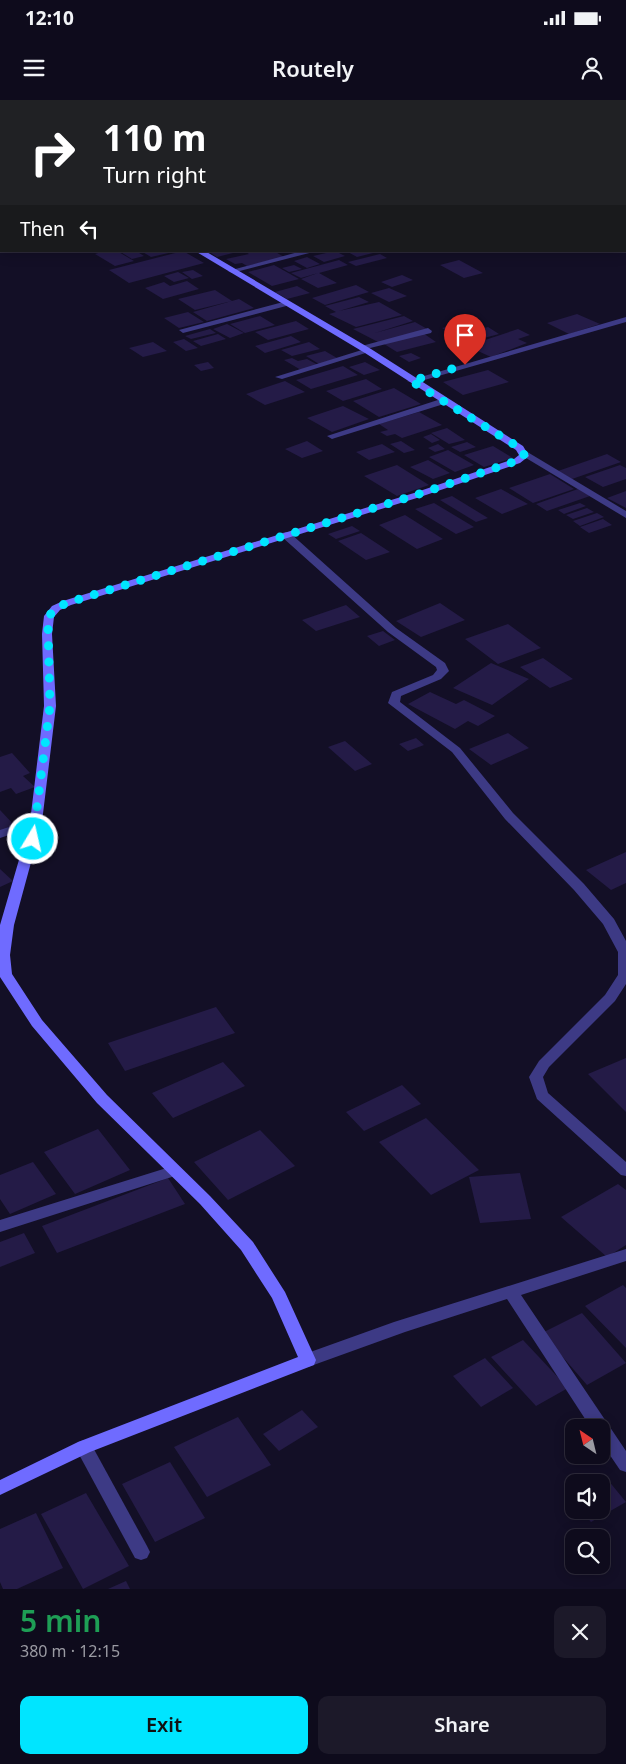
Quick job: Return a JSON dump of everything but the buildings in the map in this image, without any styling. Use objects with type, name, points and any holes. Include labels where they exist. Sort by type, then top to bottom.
[{"type":"street","points":[[201,252],[365,349],[411,381],[520,448],[524,454],[626,515]]},
{"type":"street","points":[[232,271],[309,252]]},
{"type":"street","points":[[183,330],[287,303]]},
{"type":"street","points":[[411,381],[626,319]]},
{"type":"street","points":[[279,378],[365,349],[428,331]]},
{"type":"street","points":[[332,436],[444,401]]},
{"type":"street","points":[[308,1360],[279,1296],[248,1246],[205,1200],[173,1171],[102,1099],[37,1023],[5,974],[3,954],[7,925],[36,822],[50,706],[47,634],[49,616],[56,608],[67,603],[517,461],[524,454]]},
{"type":"street","points":[[286,535],[392,630],[441,665],[444,671],[437,677],[396,694],[394,703],[456,750],[509,816],[609,922],[624,952],[625,975],[610,998],[544,1064],[536,1077],[542,1095],[626,1170]]},
{"type":"street","points":[[0,834],[36,822]]},
{"type":"street","points":[[0,1226],[173,1171]]},
{"type":"street","points":[[0,1488],[84,1447],[308,1360],[510,1291],[626,1256]]},
{"type":"street","points":[[510,1291],[595,1419]]},
{"type":"street","points":[[610,1441],[626,1465]]},
{"type":"street","points":[[84,1447],[141,1552]]},
{"type":"route","points":[[33,839],[50,706],[47,634],[49,616],[56,608],[416,495],[522,459],[524,454],[520,448],[411,381],[465,365]]}]
